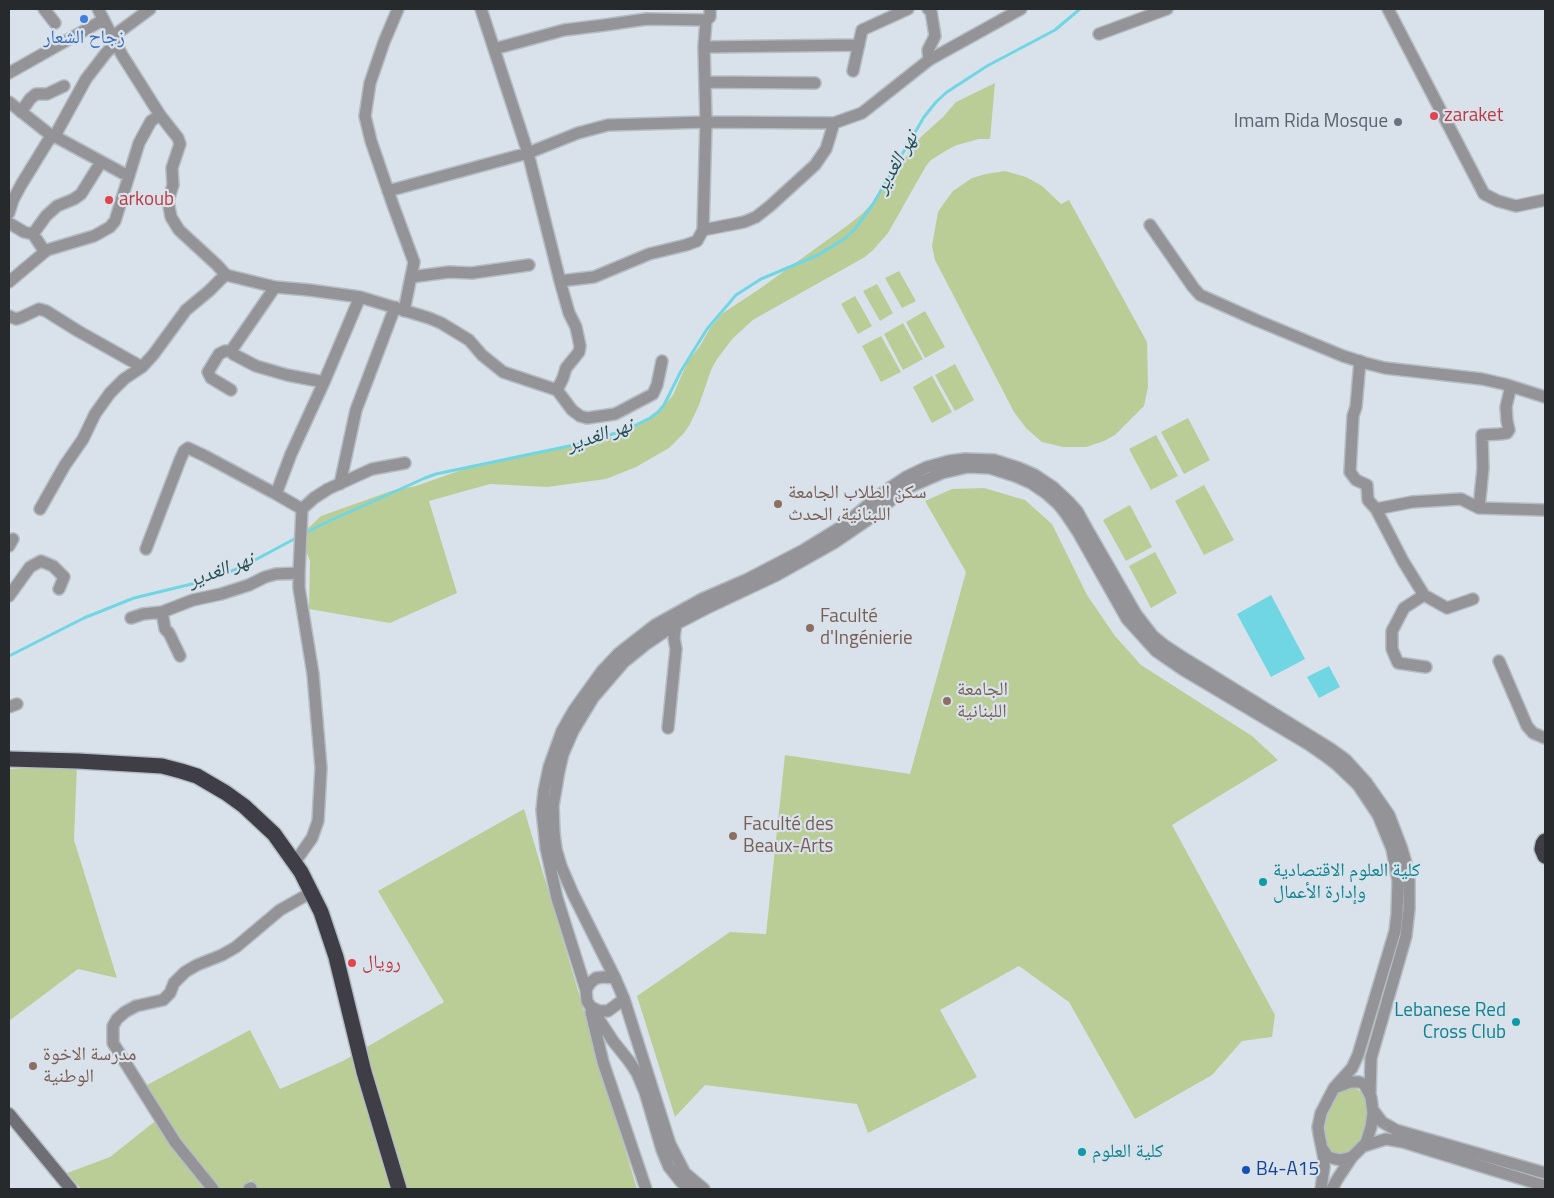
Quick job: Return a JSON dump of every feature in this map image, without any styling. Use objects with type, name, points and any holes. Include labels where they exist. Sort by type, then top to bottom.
[{"type":"highway","points":[[9,759],[162,766],[197,776],[226,793],[274,834],[295,862],[321,912],[336,957],[364,1072],[399,1189]]},
{"type":"highway","points":[[1545,841],[1542,846],[1545,856]]},
{"type":"main road","points":[[9,1114],[71,1189]]},
{"type":"street","points":[[44,9],[55,22]]},
{"type":"street","points":[[98,9],[114,40],[160,115],[178,138],[180,144],[172,168],[173,185],[168,201],[171,217],[179,230],[217,264],[226,275],[275,286],[360,297],[435,321],[469,340],[482,355],[503,372],[557,390],[572,410],[580,416],[587,418],[614,414],[653,394],[662,361]]},
{"type":"street","points":[[9,213],[20,185],[48,141],[55,137],[86,79],[114,40],[150,9]]},
{"type":"street","points":[[340,484],[356,410],[399,309],[411,277],[414,262],[388,191],[365,116],[370,83],[398,9]]},
{"type":"street","points":[[481,9],[528,153],[560,281],[576,327],[580,346],[577,356],[566,368],[557,390]]},
{"type":"street","points":[[853,71],[862,30],[908,9]]},
{"type":"street","points":[[928,9],[931,12],[935,36],[928,50],[929,60]]},
{"type":"street","points":[[388,191],[528,153],[578,133],[608,125],[706,122],[834,123],[862,113],[929,60],[1021,9]]},
{"type":"street","points":[[1099,34],[1167,9]]},
{"type":"street","points":[[1388,9],[1484,194],[1498,201],[1516,206],[1545,200]]},
{"type":"street","points":[[494,50],[564,30],[647,19],[708,14],[704,46],[706,122],[703,230],[697,241],[649,254],[594,277],[560,281]]},
{"type":"street","points":[[9,73],[103,20]]},
{"type":"street","points":[[704,46],[859,45]]},
{"type":"street","points":[[705,82],[815,83]]},
{"type":"street","points":[[21,112],[30,98],[36,94],[47,94],[64,86]]},
{"type":"street","points":[[9,102],[55,137],[128,176]]},
{"type":"street","points":[[9,282],[45,252],[58,246],[94,236],[110,227],[114,221],[139,143],[151,121],[160,115]]},
{"type":"street","points":[[703,230],[744,222],[770,206],[815,165],[826,149],[834,123]]},
{"type":"street","points":[[33,234],[56,206],[81,194],[102,162]]},
{"type":"street","points":[[9,223],[24,232],[33,234],[45,252]]},
{"type":"street","points":[[1150,225],[1200,295],[1343,356],[1385,368],[1482,379],[1545,397]]},
{"type":"street","points":[[411,277],[449,272],[472,273],[529,265]]},
{"type":"street","points":[[40,509],[65,465],[83,439],[95,414],[110,393],[124,379],[142,367],[186,310],[226,275]]},
{"type":"street","points":[[231,351],[275,286]]},
{"type":"street","points":[[276,494],[291,454],[360,297]]},
{"type":"street","points":[[9,316],[16,319],[39,309],[46,311],[142,367]]},
{"type":"street","points":[[231,390],[211,378],[208,372],[219,354],[225,351],[231,351],[233,354],[256,366],[324,382]]},
{"type":"street","points":[[1360,361],[1356,407],[1353,416],[1350,472],[1356,480],[1368,485],[1368,500],[1376,509],[1403,561],[1424,595],[1447,608],[1473,599]]},
{"type":"street","points":[[1478,508],[1483,468],[1482,435],[1506,433],[1510,430],[1506,407],[1511,386]]},
{"type":"street","points":[[146,549],[180,460],[184,451],[188,448],[302,509]]},
{"type":"street","points":[[704,1189],[685,1173],[670,1144],[624,999],[561,866],[556,849],[552,806],[566,747],[581,715],[593,698],[624,662],[674,619],[719,591],[802,551],[888,496],[906,477],[924,474],[949,460],[994,460],[1036,475],[1053,487],[1077,511],[1136,614],[1153,636],[1293,730],[1331,749],[1346,760],[1366,782],[1389,815],[1407,867],[1409,909],[1406,936],[1371,1058],[1370,1094],[1373,1110],[1371,1127],[1364,1146]]},
{"type":"street","points":[[295,862],[312,838],[318,820],[321,768],[315,691],[298,573],[302,509],[328,489],[372,469],[405,463]]},
{"type":"street","points":[[1376,509],[1412,502],[1460,499],[1478,508],[1545,510]]},
{"type":"street","points":[[9,596],[30,567],[41,561],[53,566],[64,577],[59,589]]},
{"type":"street","points":[[131,618],[143,614],[162,612],[193,600],[237,590],[276,574],[298,573]]},
{"type":"street","points":[[1424,595],[1404,608],[1392,631],[1392,649],[1398,663],[1426,667]]},
{"type":"street","points":[[162,612],[164,629],[169,634],[180,656]]},
{"type":"street","points":[[668,728],[676,649],[674,619]]},
{"type":"street","points":[[646,1189],[603,1062],[586,990],[557,898],[546,848],[542,810],[549,767],[556,746],[574,710],[602,671],[619,653],[655,625],[674,619]]},
{"type":"street","points":[[1499,661],[1527,726],[1534,733],[1545,738]]},
{"type":"street","points":[[1293,730],[1308,744],[1337,765],[1358,785],[1368,798],[1378,815],[1392,849],[1398,881],[1395,931],[1358,1055],[1352,1068],[1334,1088],[1319,1119],[1319,1134],[1324,1167],[1321,1189]]},
{"type":"street","points":[[213,1189],[175,1142],[113,1043],[113,1026],[117,1019],[136,1006],[164,1000],[170,993],[174,983],[185,972],[236,947],[280,910],[312,892]]},
{"type":"street","points":[[1398,906],[1409,909]]},
{"type":"street","points":[[586,990],[596,978],[615,978]]},
{"type":"street","points":[[590,1007],[599,1012],[608,1012],[624,999]]},
{"type":"street","points":[[590,1007],[637,1074],[645,1092],[669,1168],[690,1189]]},
{"type":"street","points":[[1334,1088],[1350,1082],[1359,1082],[1364,1084],[1370,1094]]},
{"type":"street","points":[[1373,1110],[1382,1122],[1396,1130],[1545,1173]]},
{"type":"street","points":[[1332,1189],[1352,1157],[1364,1146],[1386,1139],[1403,1142],[1545,1186]]},
{"type":"street","points":[[1322,1148],[1328,1157],[1334,1159],[1352,1157]]},
{"type":"green space","points":[[995,83],[990,139],[979,139],[957,145],[931,160],[888,233],[874,249],[865,257],[753,320],[733,338],[711,370],[699,405],[690,424],[669,448],[636,467],[606,479],[547,487],[490,484],[429,501],[457,593],[390,623],[309,609],[310,561],[300,536],[321,516],[394,490],[416,486],[464,469],[623,435],[639,423],[658,413],[673,395],[688,361],[700,346],[710,328],[723,313],[758,290],[863,213],[888,184],[911,147],[956,102]]},
{"type":"green space","points":[[1005,171],[1026,177],[1042,186],[1061,204],[1069,200],[1147,342],[1148,387],[1144,406],[1115,435],[1086,447],[1063,447],[1042,442],[1026,428],[1014,412],[935,260],[932,246],[938,212],[953,191],[972,178]]},
{"type":"green space","points":[[899,271],[916,301],[902,308],[885,278]]},
{"type":"green space","points":[[877,284],[893,313],[880,321],[863,291]]},
{"type":"green space","points":[[855,296],[872,326],[858,334],[841,304]]},
{"type":"green space","points":[[925,311],[945,347],[925,358],[906,322]]},
{"type":"green space","points":[[903,323],[923,359],[903,370],[884,334]]},
{"type":"green space","points":[[881,336],[901,372],[881,382],[862,346]]},
{"type":"green space","points":[[955,364],[974,400],[955,411],[935,375]]},
{"type":"green space","points":[[932,376],[952,412],[932,423],[913,387]]},
{"type":"green space","points":[[1188,418],[1210,460],[1184,474],[1161,432]]},
{"type":"green space","points":[[1156,435],[1178,476],[1151,490],[1129,449]]},
{"type":"green space","points":[[1204,485],[1234,540],[1204,555],[1175,501]]},
{"type":"green space","points":[[984,488],[1025,500],[1052,524],[1087,595],[1115,636],[1141,665],[1252,736],[1278,760],[1172,825],[1275,1015],[1272,1037],[1242,1041],[1212,1075],[1135,1119],[1069,1002],[1019,966],[940,1010],[977,1077],[868,1133],[857,1104],[705,1085],[675,1117],[637,996],[730,932],[766,934],[785,755],[910,774],[966,572],[925,501],[952,489]]},
{"type":"green space","points":[[1130,505],[1152,547],[1126,561],[1103,520]]},
{"type":"green space","points":[[1155,552],[1177,593],[1151,608],[1129,566]]},
{"type":"green space","points":[[77,765],[74,840],[117,978],[78,969],[9,1021],[9,769]]},
{"type":"green space","points":[[524,809],[637,1189],[259,1189],[251,1180],[240,1189],[81,1189],[67,1173],[110,1157],[159,1118],[145,1086],[250,1030],[280,1089],[343,1061],[444,1002],[378,891]]},
{"type":"green space","points":[[1347,1088],[1355,1088],[1365,1095],[1368,1113],[1363,1136],[1350,1153],[1340,1157],[1333,1155],[1328,1149],[1324,1135],[1326,1119],[1331,1105],[1339,1092]]},
{"type":"water","points":[[1271,595],[1305,659],[1271,677],[1237,614]]},
{"type":"water","points":[[1329,666],[1340,687],[1319,698],[1307,677]]},
{"type":"waterway","name":"نهر الغدير","points":[[303,534],[436,474],[588,442],[628,429],[650,418],[664,405],[681,371],[707,329],[736,295],[761,279],[818,255],[844,239],[855,229],[873,204],[924,117],[936,102],[947,92],[987,66],[1055,30],[1080,9]]},
{"type":"waterway","name":"نهر الغدير","points":[[9,656],[84,618],[134,598],[204,581],[242,567],[298,537]]},
{"type":"place","name":"زجاح الشعار","points":[[84,19]]},
{"type":"place","name":"zaraket","points":[[1434,116]]},
{"type":"place","name":"Imam Rida Mosque","points":[[1398,122]]},
{"type":"place","name":"arkoub","points":[[109,200]]},
{"type":"place","name":"سكن الطلاب الجامعة اللبنانية، الحدث","points":[[778,504]]},
{"type":"place","name":"Faculté d'Ingénierie","points":[[810,628]]},
{"type":"place","name":"الجامعة اللبنانية","points":[[947,701]]},
{"type":"place","name":"Faculté des Beaux-Arts","points":[[733,836]]},
{"type":"place","name":"كلية العلوم الاقتصادية وإدارة الأعمال","points":[[1263,882]]},
{"type":"place","name":"رويال","points":[[352,963]]},
{"type":"place","name":"Lebanese Red Cross Club","points":[[1516,1022]]},
{"type":"place","name":"مدرسة الاخوة الوطنية","points":[[33,1066]]},
{"type":"place","name":"كلية العلوم","points":[[1082,1152]]},
{"type":"place","name":"B4-A15","points":[[1246,1170]]}]
